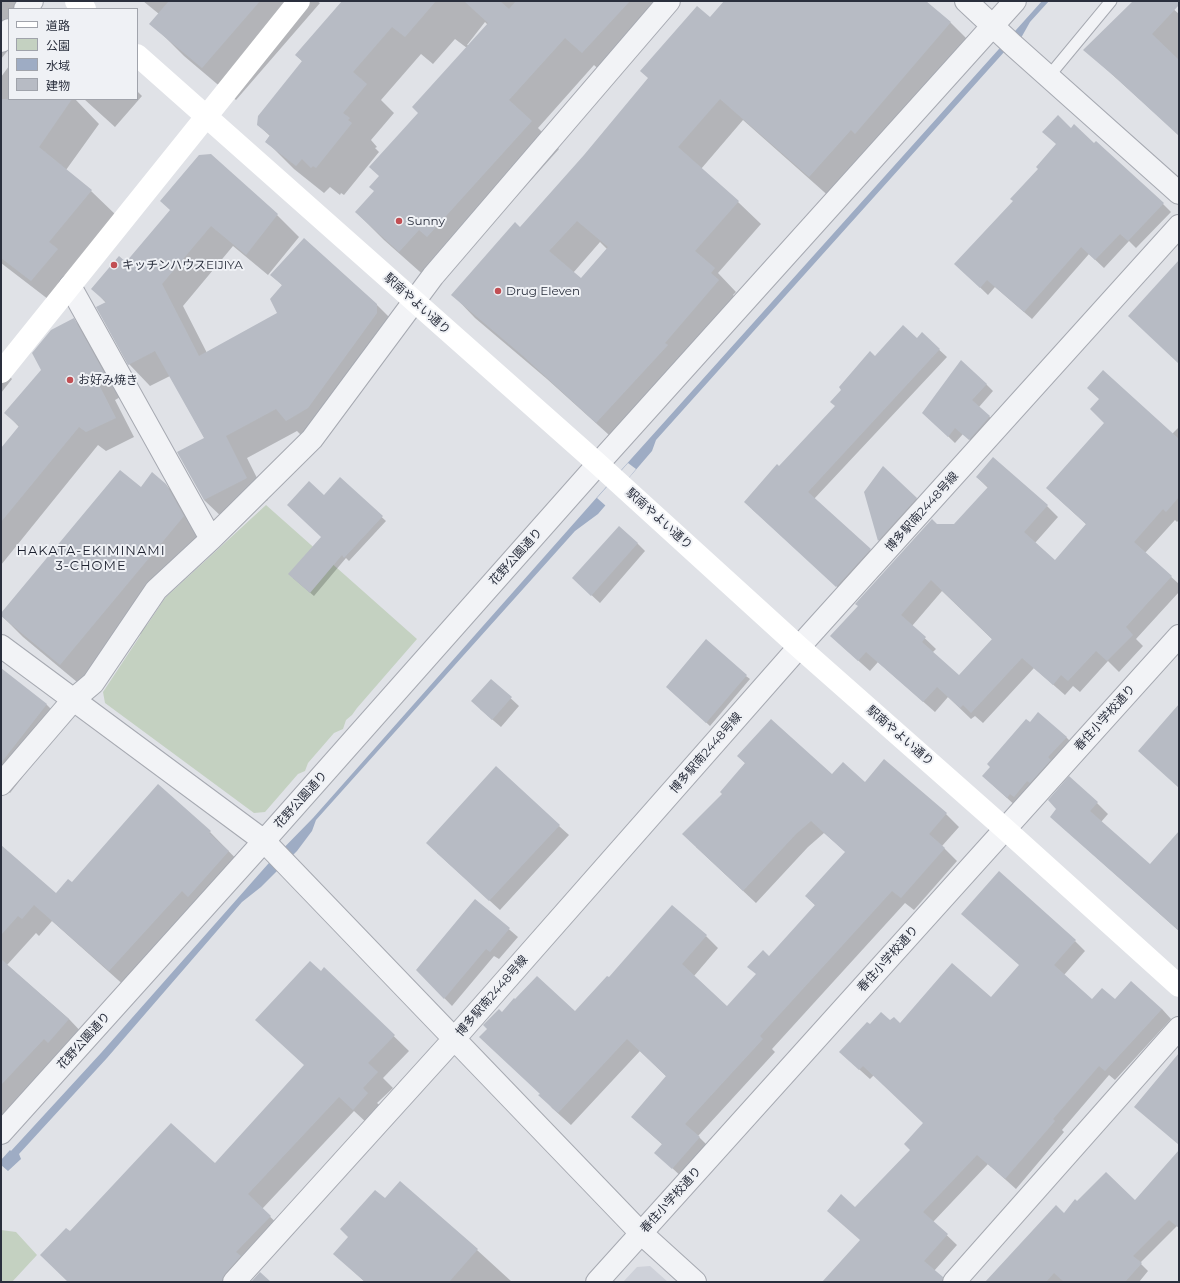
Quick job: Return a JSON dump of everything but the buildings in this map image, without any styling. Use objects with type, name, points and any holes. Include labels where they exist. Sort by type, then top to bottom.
[{"type":"street","points":[[76,1],[84,8]]},
{"type":"street","points":[[1,372],[299,1]]},
{"type":"street","points":[[1,784],[74,699],[93,683],[156,590],[211,539],[312,439],[433,276],[669,1]]},
{"type":"street","points":[[966,1],[1179,193]]},
{"type":"street","name":"花野公園通り","points":[[1,1133],[264,841],[598,464],[1015,1]]},
{"type":"street","points":[[1,41],[8,31]]},
{"type":"street","name":"駅南やよい通り","points":[[138,56],[598,464],[799,647],[1005,829],[1179,986]]},
{"type":"street","name":"博多駅南2448号線","points":[[234,1282],[454,1039],[799,647],[1179,226]]},
{"type":"street","points":[[70,286],[211,539]]},
{"type":"street","name":"春住小学校通り","points":[[597,1282],[1179,636]]},
{"type":"street","points":[[1,646],[264,841],[641,1233],[695,1282]]},
{"type":"street","points":[[954,1282],[1179,1028]]},
{"type":"lane","points":[[1049,76],[1111,1]]},
{"type":"shaded area","points":[[650,1266],[668,1282],[623,1282],[637,1267]]},
{"type":"green space","points":[[266,505],[417,639],[352,715],[346,720],[343,729],[334,733],[308,763],[305,771],[298,774],[265,812],[254,813],[105,703],[103,692],[140,636],[143,627],[147,625],[165,598]]},
{"type":"green space","points":[[1,1230],[16,1232],[37,1255],[12,1282],[1,1282]]},
{"type":"water","points":[[1042,1],[1049,1],[1030,22],[1021,38],[1005,51],[656,440],[652,451],[598,514],[575,531],[316,820],[312,831],[297,851],[261,887],[242,902],[107,1058],[19,1154],[21,1159],[8,1171],[1,1165],[1,1160],[101,1053],[268,864],[313,818],[614,478]]},
{"type":"pier","points":[[628,463],[636,469],[606,506],[597,498]]},
{"type":"place","name":"Sunny","points":[[399,221]]},
{"type":"place","name":"キッチンハウスEIJIYA","points":[[114,265]]},
{"type":"place","name":"Drug Eleven","points":[[498,291]]},
{"type":"place","name":"お好み焼き","points":[[70,380]]},
{"type":"district","name":"HAKATA-EKIMINAMI 3-CHOME","points":[[91,558]]}]
